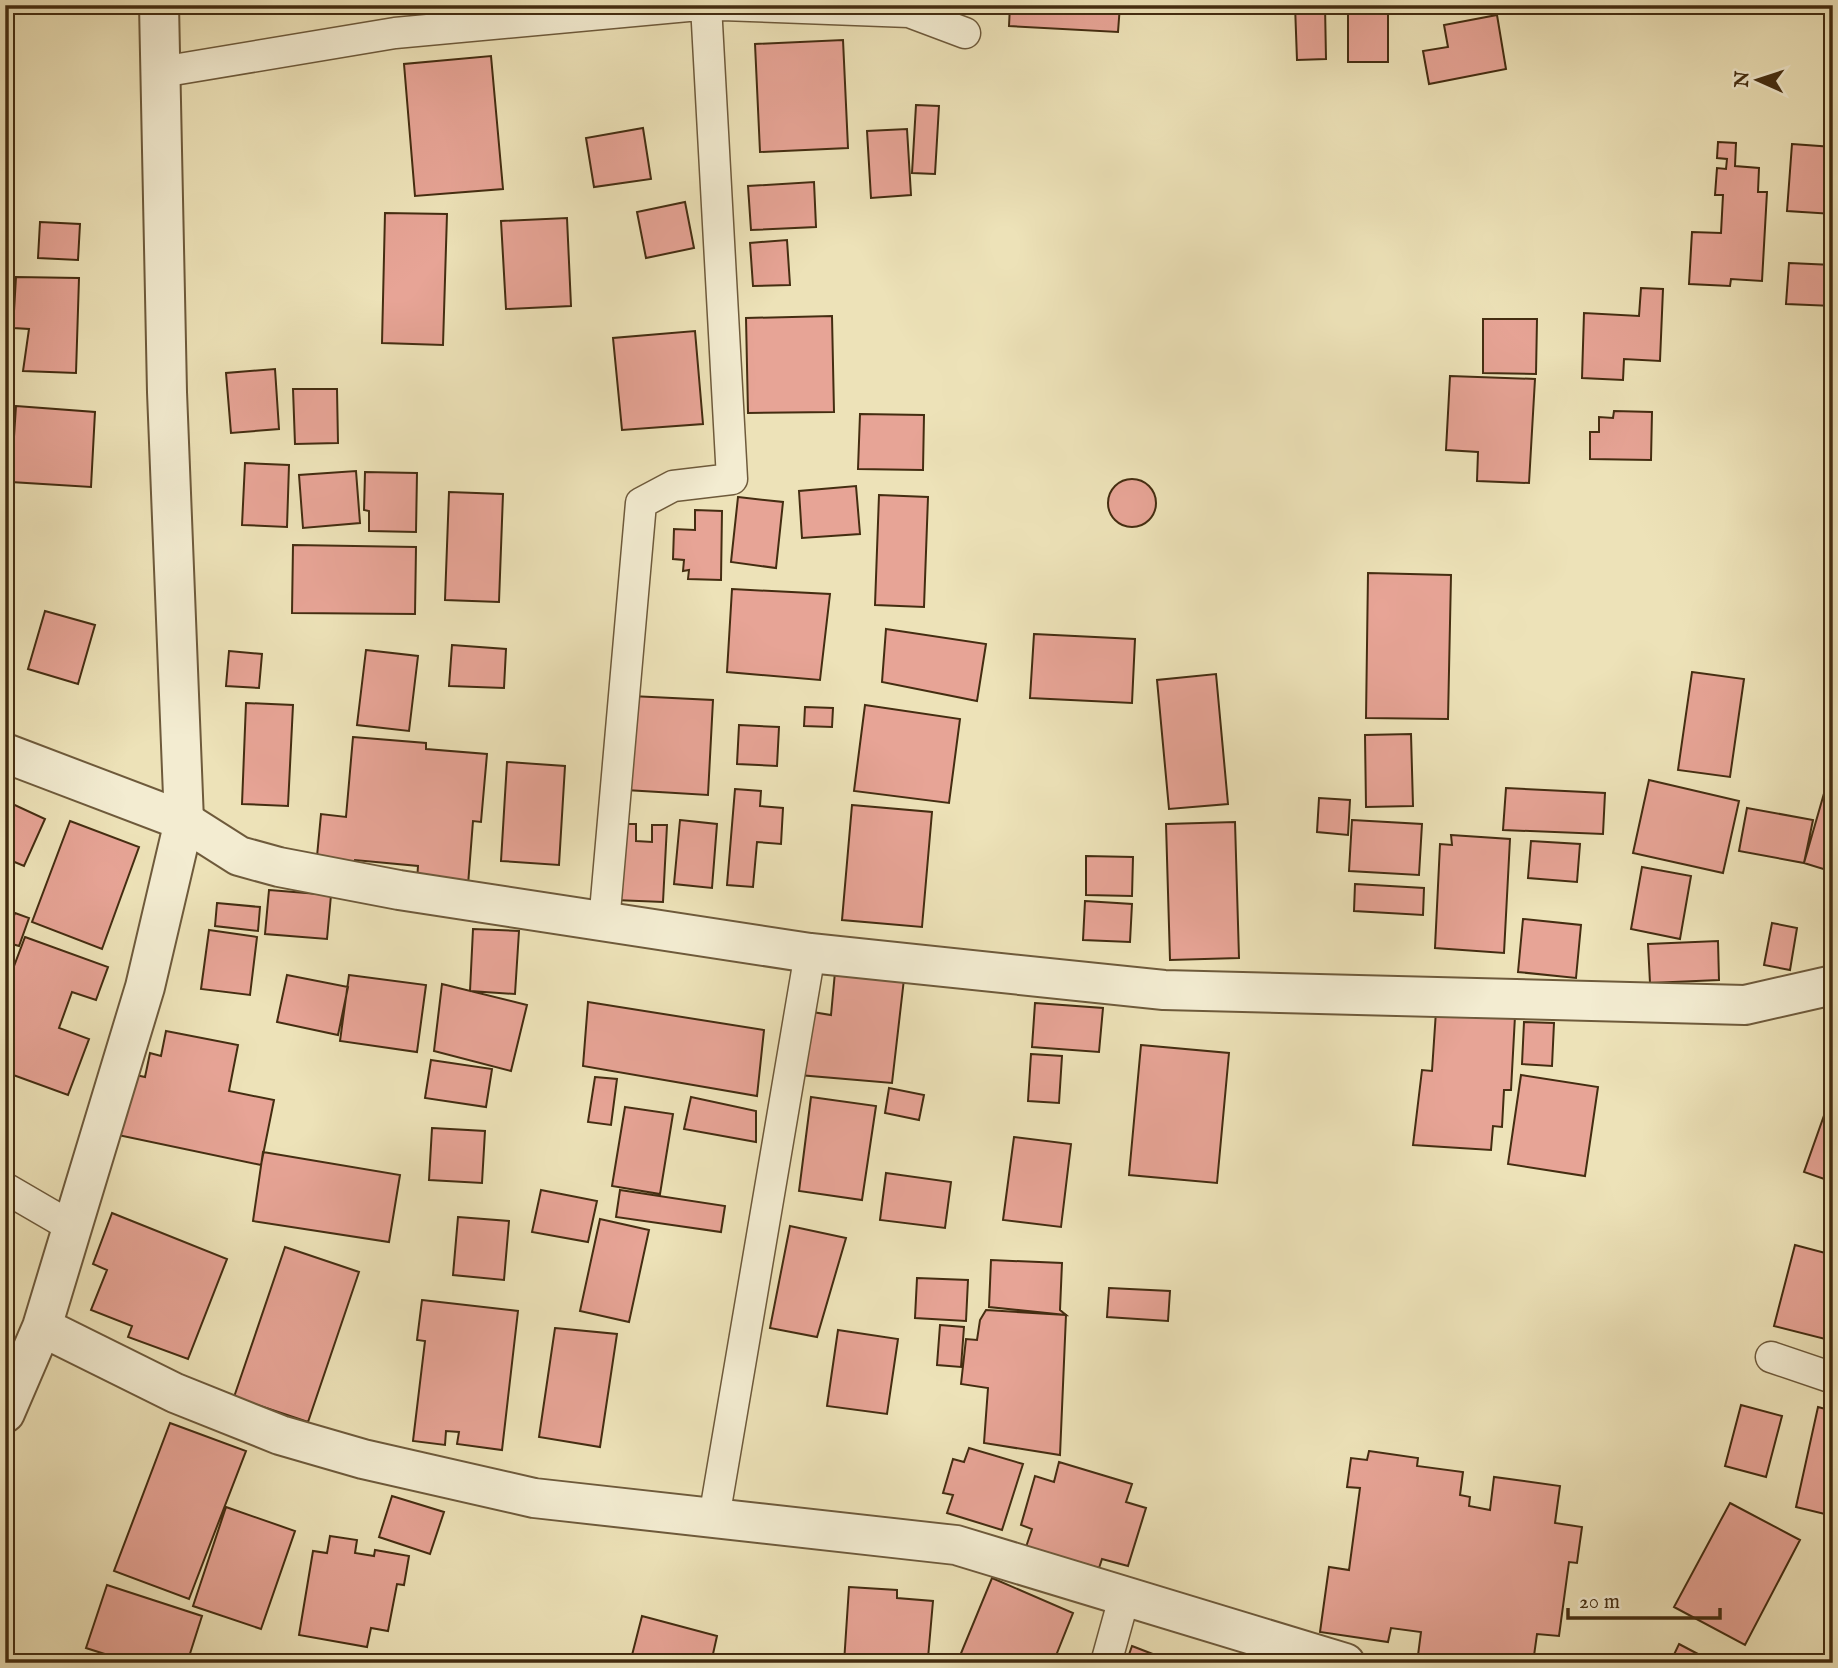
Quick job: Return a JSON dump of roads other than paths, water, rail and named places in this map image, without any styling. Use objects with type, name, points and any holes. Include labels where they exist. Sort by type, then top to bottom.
[{"type":"street","points":[[5,1413],[42,1326],[145,987],[184,821],[167,392],[159,5]]},
{"type":"street","points":[[5,753],[184,821],[239,856],[279,866],[604,923],[810,953],[1164,990],[1745,1005],[1833,985]]},
{"type":"street","points":[[42,1326],[175,1393],[280,1435],[363,1460],[534,1498],[956,1545],[1345,1663]]},
{"type":"lane","points":[[160,72],[394,33],[699,5]]},
{"type":"lane","points":[[604,923],[642,503],[673,486],[732,479],[706,5]]},
{"type":"lane","points":[[722,5],[909,12],[965,33]]},
{"type":"lane","points":[[714,1518],[810,953]]},
{"type":"lane","points":[[5,1188],[72,1227]]},
{"type":"lane","points":[[1771,1357],[1833,1378]]},
{"type":"lane","points":[[1106,1663],[1124,1598]]}]
